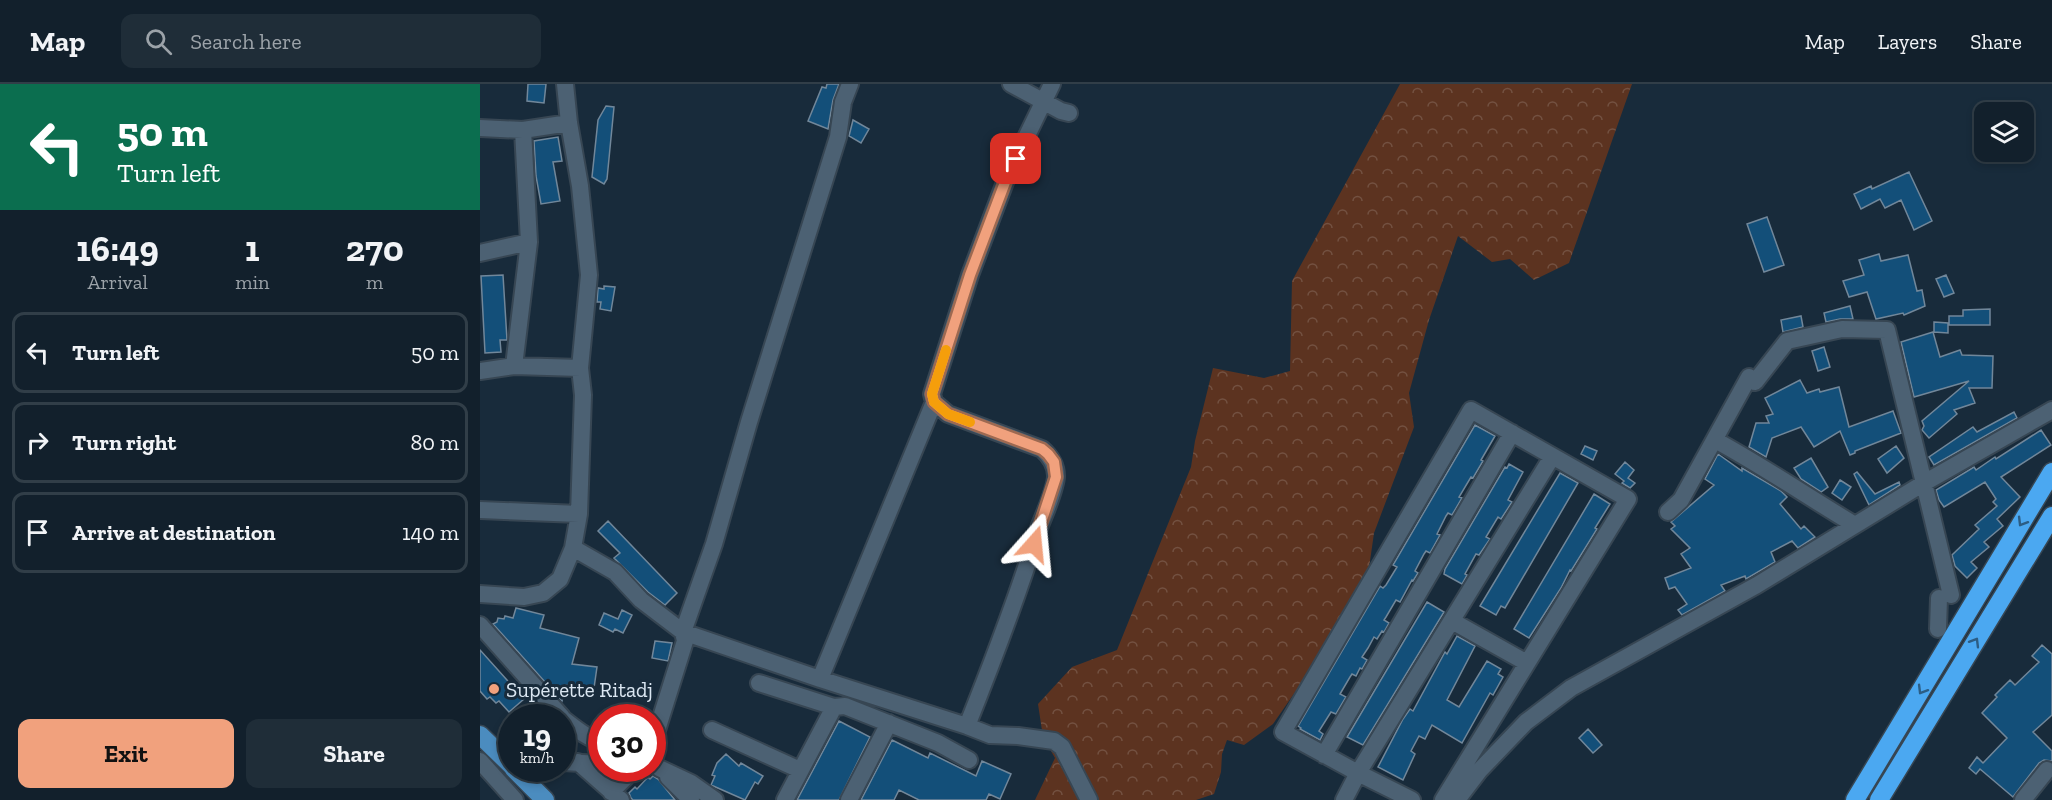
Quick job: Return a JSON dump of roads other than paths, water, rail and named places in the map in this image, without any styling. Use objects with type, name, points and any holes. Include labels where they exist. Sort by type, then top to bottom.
[{"type":"highway","points":[[1856,800],[2052,472]]},
{"type":"highway","points":[[1879,800],[2052,516]]},
{"type":"main road","points":[[480,721],[498,738]]},
{"type":"main road","points":[[480,735],[498,753]]},
{"type":"main road","points":[[527,782],[545,800]]},
{"type":"main road","points":[[543,782],[561,800]]},
{"type":"street","points":[[480,594],[524,597],[543,593],[561,579],[573,548],[579,514],[584,395],[580,368],[589,275],[580,186],[565,84]]},
{"type":"street","points":[[665,704],[685,640],[683,632],[714,544],[749,422],[838,137],[843,102],[850,84]]},
{"type":"street","points":[[1011,84],[1061,111],[1069,112]]},
{"type":"street","points":[[967,726],[995,656],[1056,477],[1054,462],[1042,449],[948,414],[934,402],[932,394],[970,275],[1007,177],[1052,84]]},
{"type":"street","points":[[480,128],[523,130],[569,123]]},
{"type":"street","points":[[514,366],[529,242],[523,130]]},
{"type":"street","points":[[480,254],[529,242]]},
{"type":"street","points":[[1668,512],[1681,500],[1749,377],[1755,382],[1787,340],[1842,329],[1887,330],[1924,483],[1945,596],[1938,628]]},
{"type":"street","points":[[480,371],[514,366],[580,368]]},
{"type":"street","points":[[820,679],[934,402]]},
{"type":"street","points":[[1412,800],[1284,732],[1471,410],[1628,499],[1443,800]]},
{"type":"street","points":[[1457,800],[1480,770],[1526,722],[1571,688],[1757,585],[1924,483],[2052,410]]},
{"type":"street","points":[[1324,755],[1512,433]]},
{"type":"street","points":[[1715,440],[1855,525]]},
{"type":"street","points":[[1344,800],[1358,773],[1552,456]]},
{"type":"street","points":[[480,510],[579,514]]},
{"type":"street","points":[[573,548],[615,573],[649,607],[683,632],[990,735],[1054,741],[1062,747],[1089,800]]},
{"type":"street","points":[[1452,621],[1527,663]]},
{"type":"street","points":[[480,625],[550,704]]},
{"type":"street","points":[[759,683],[834,707],[844,706],[938,743],[969,760]]},
{"type":"street","points":[[785,800],[834,707]]},
{"type":"street","points":[[849,800],[889,723]]},
{"type":"street","points":[[712,730],[800,770]]},
{"type":"street","points":[[480,761],[505,796]]},
{"type":"street","points":[[576,766],[616,796],[623,782]]},
{"type":"street","points":[[2023,800],[2047,770]]},
{"type":"street","points":[[666,772],[691,783],[715,800]]},
{"type":"street","points":[[666,777],[691,800]]},
{"type":"place","name":"Supérette Ritadj","points":[[494,689]]}]
